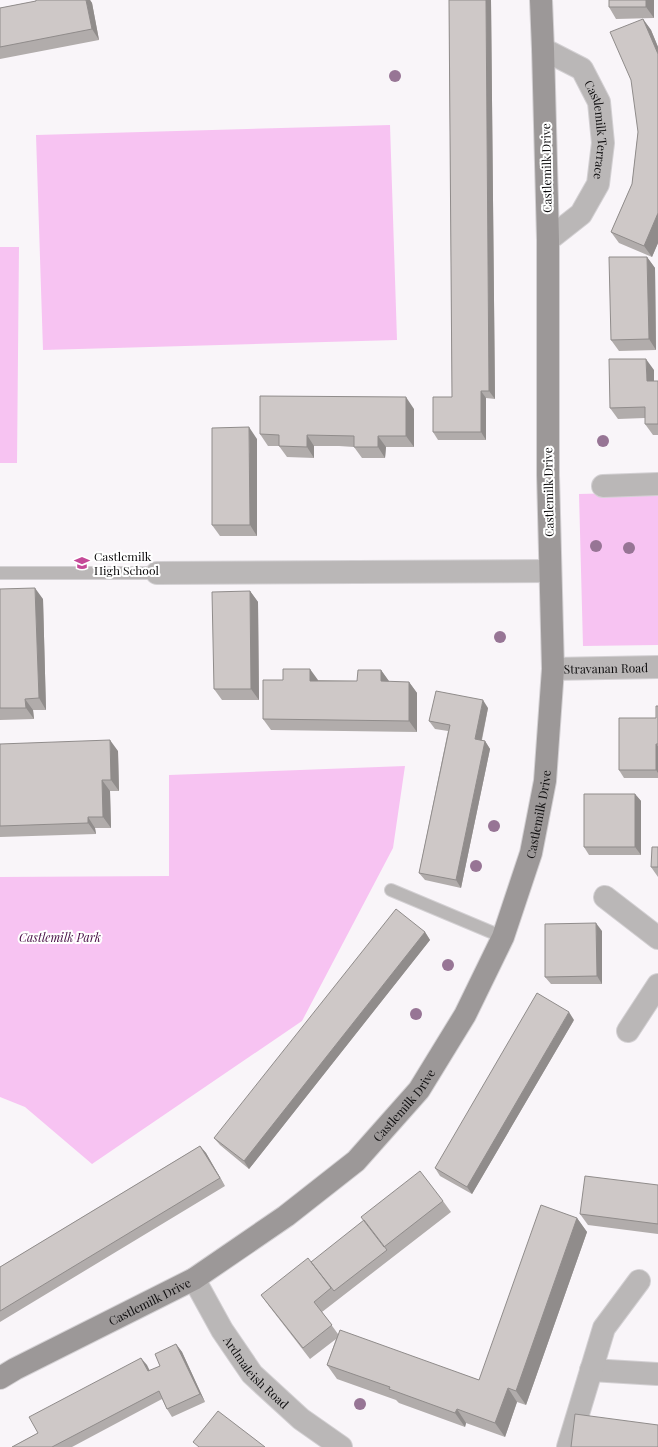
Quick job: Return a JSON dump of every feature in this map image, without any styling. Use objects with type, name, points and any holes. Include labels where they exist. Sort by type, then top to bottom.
[{"type":"street","name":"Castlemilk Drive","points":[[0,1378],[15,1368],[194,1279],[286,1216],[356,1161],[419,1090],[465,1015],[503,937],[531,853],[545,781],[553,669],[548,475],[548,240],[544,49],[541,0]]},
{"type":"street","name":"Castlemilk Terrace","points":[[544,49],[582,69],[599,102],[603,143],[598,184],[581,214],[548,240]]},
{"type":"street","points":[[603,486],[658,484]]},
{"type":"street","points":[[157,573],[550,572]]},
{"type":"street","name":"Stravanan Road","points":[[553,669],[658,667]]},
{"type":"street","points":[[604,897],[658,938]]},
{"type":"street","points":[[628,1031],[658,985]]},
{"type":"street","name":"Ardmaleish Road","points":[[194,1279],[222,1330],[252,1374],[301,1419],[341,1447]]},
{"type":"street","points":[[568,1447],[604,1328],[639,1281]]},
{"type":"street","points":[[591,1370],[657,1374]]},
{"type":"lane","points":[[0,573],[157,573]]},
{"type":"lane","points":[[391,890],[503,937]]},
{"type":"green space","points":[[390,125],[397,340],[43,350],[36,135]]},
{"type":"green space","points":[[0,247],[19,247],[17,463],[0,463]]},
{"type":"green space","points":[[658,492],[658,645],[583,646],[579,494]]},
{"type":"green space","name":"Castlemilk Park","points":[[405,766],[393,848],[302,1021],[92,1164],[25,1107],[0,1097],[0,877],[169,876],[169,775]]},
{"type":"building","points":[[36,0],[86,0],[92,29],[0,47],[0,8]]},
{"type":"building","points":[[449,0],[486,0],[489,391],[481,391],[481,432],[433,432],[433,397],[452,397]]},
{"type":"building","points":[[609,0],[646,0],[646,7],[609,7]]},
{"type":"building","points":[[643,19],[658,54],[658,213],[644,246],[611,232],[632,184],[638,132],[631,80],[610,32]]},
{"type":"building","points":[[609,257],[647,257],[649,339],[611,340]]},
{"type":"building","points":[[609,359],[646,359],[647,381],[658,381],[658,424],[645,424],[645,407],[610,408]]},
{"type":"building","points":[[260,396],[406,397],[406,436],[378,436],[378,447],[354,447],[354,436],[307,435],[307,447],[279,446],[279,435],[260,434]]},
{"type":"building","points":[[249,427],[250,525],[212,525],[212,428]]},
{"type":"building","points":[[35,588],[39,698],[25,699],[26,708],[0,708],[0,589]]},
{"type":"building","points":[[250,591],[251,689],[214,689],[212,592]]},
{"type":"building","points":[[283,669],[310,669],[310,681],[357,681],[358,670],[381,670],[381,681],[409,682],[409,721],[263,719],[263,680],[283,680]]},
{"type":"building","points":[[436,691],[483,700],[475,739],[485,741],[456,880],[419,873],[450,725],[429,721]]},
{"type":"building","points":[[656,706],[658,706],[658,744],[656,744],[656,770],[619,770],[619,718],[656,718]]},
{"type":"building","points":[[110,740],[111,780],[102,780],[103,817],[88,817],[88,823],[0,826],[0,744]]},
{"type":"building","points":[[584,794],[635,794],[635,847],[584,847]]},
{"type":"building","points":[[652,847],[658,847],[658,867],[651,867]]},
{"type":"building","points":[[396,909],[425,932],[244,1161],[214,1138]]},
{"type":"building","points":[[596,923],[597,976],[545,977],[545,924]]},
{"type":"building","points":[[537,993],[569,1012],[467,1187],[435,1168]]},
{"type":"building","points":[[200,1146],[220,1178],[0,1311],[0,1267]]},
{"type":"building","points":[[420,1171],[443,1201],[384,1247],[361,1217]]},
{"type":"building","points":[[585,1176],[658,1185],[658,1224],[580,1214]]},
{"type":"building","points":[[541,1205],[577,1218],[516,1391],[508,1388],[495,1423],[457,1409],[455,1413],[389,1389],[390,1387],[327,1365],[340,1330],[479,1380]]},
{"type":"building","points":[[364,1220],[387,1250],[334,1291],[311,1262]]},
{"type":"building","points":[[308,1258],[331,1288],[314,1302],[332,1325],[303,1348],[261,1295]]},
{"type":"building","points":[[176,1344],[200,1394],[167,1409],[159,1391],[52,1447],[12,1447],[38,1433],[29,1417],[141,1358],[148,1371],[160,1366],[155,1354]]},
{"type":"building","points":[[218,1411],[265,1447],[199,1447],[193,1442]]},
{"type":"building","points":[[575,1414],[658,1425],[658,1447],[571,1447]]},
{"type":"place","name":"Castlemilk High School","points":[[82,563]]}]
